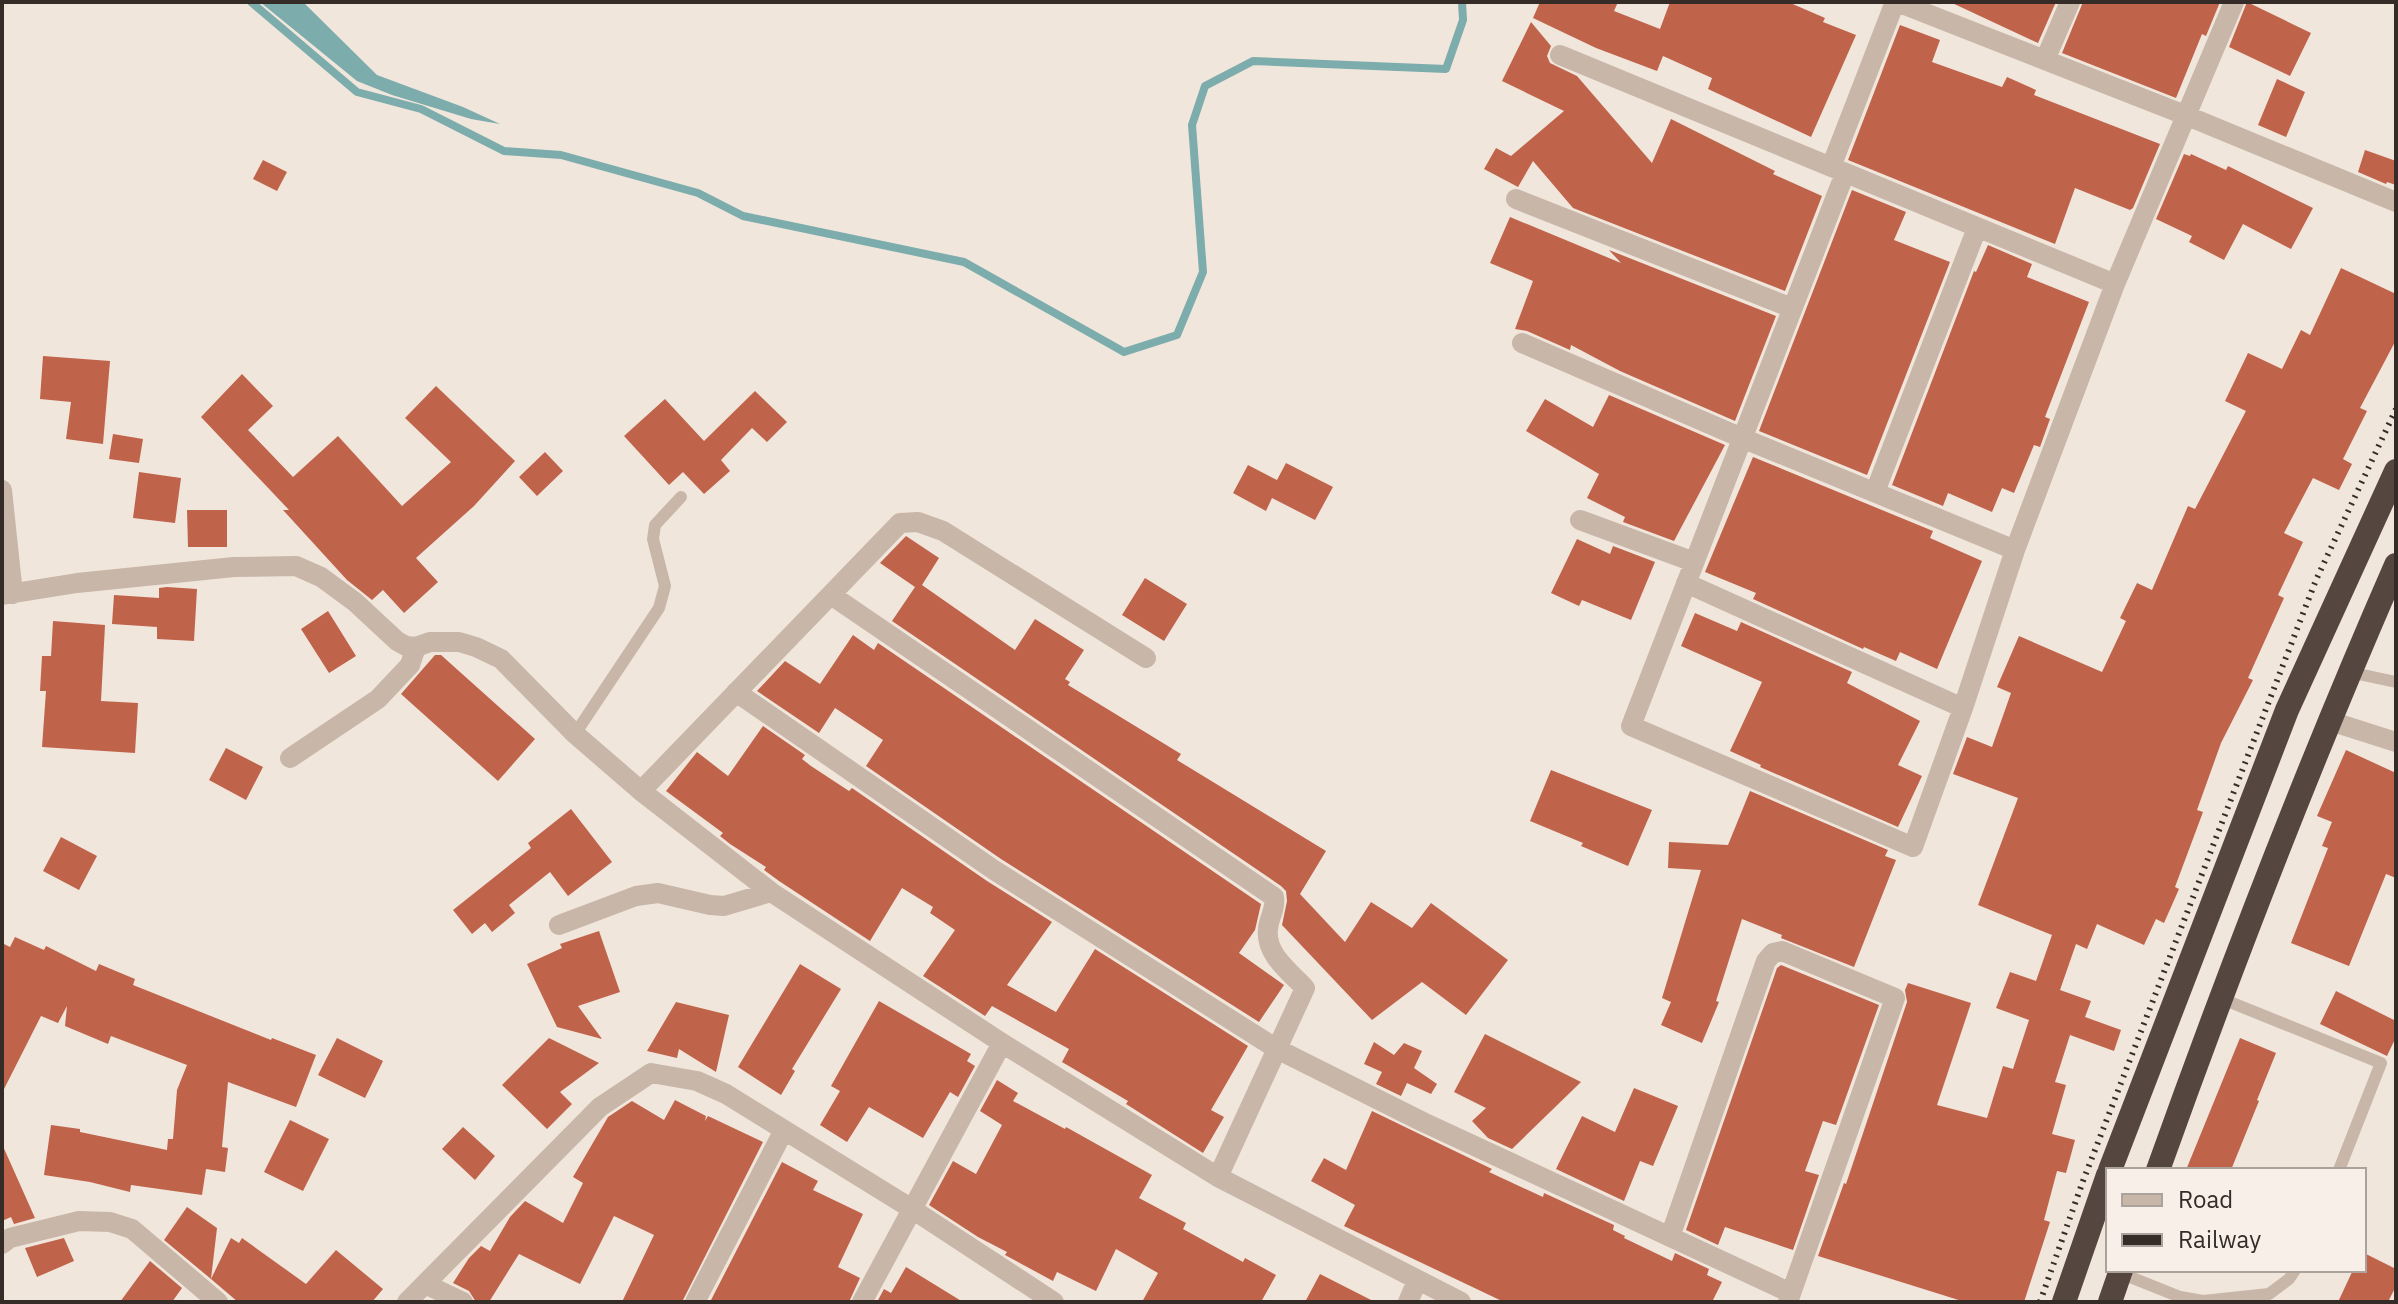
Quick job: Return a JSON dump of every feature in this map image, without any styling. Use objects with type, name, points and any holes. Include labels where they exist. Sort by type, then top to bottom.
[{"type":"highway","points":[[2111,1168],[2287,710],[2396,471]]},
{"type":"highway","points":[[2159,1168],[2220,998],[2349,672],[2396,565]]},
{"type":"highway","points":[[2064,1302],[2106,1181]]},
{"type":"highway","points":[[2110,1302],[2121,1272]]},
{"type":"street","points":[[2234,2],[2185,115],[2115,284],[2015,550],[1913,847],[1631,726],[1792,308],[1896,2],[2185,115],[2396,202]]},
{"type":"street","points":[[2045,60],[2070,2]]},
{"type":"street","points":[[1560,55],[2115,284]]},
{"type":"street","points":[[1516,199],[1792,308]]},
{"type":"street","points":[[1875,492],[1977,228]]},
{"type":"street","points":[[1522,343],[1742,438],[2015,550]]},
{"type":"street","points":[[2,490],[7,594],[92,581],[234,567],[296,566],[321,577],[406,646],[459,642],[501,659],[575,734],[641,791],[771,892],[1002,1043],[1218,1177],[1461,1302]]},
{"type":"street","points":[[1580,520],[1694,562]]},
{"type":"street","points":[[641,791],[900,523],[918,522],[943,531],[1146,658]]},
{"type":"street","points":[[1686,583],[1963,708]]},
{"type":"street","points":[[831,595],[1274,897],[1275,910],[1268,923],[1267,939],[1272,952],[1305,988],[1218,1177]]},
{"type":"street","points":[[290,758],[378,699],[410,665],[416,647]]},
{"type":"street","points":[[736,692],[994,870],[1277,1049],[1423,1122],[1670,1237],[1789,1298],[1895,998],[1782,951],[1773,953],[1766,961],[1670,1237]]},
{"type":"street","points":[[2330,721],[2396,742]]},
{"type":"street","points":[[559,925],[636,896],[658,893],[724,906],[771,892]]},
{"type":"street","points":[[862,1302],[1002,1043]]},
{"type":"street","points":[[407,1302],[600,1107],[651,1073],[697,1081],[726,1094],[912,1209],[1031,1296],[1054,1302]]},
{"type":"street","points":[[695,1302],[784,1130]]},
{"type":"street","points":[[2,1244],[10,1238],[79,1221],[110,1222],[132,1229],[218,1302]]},
{"type":"street","points":[[1408,1302],[1417,1281]]},
{"type":"street","points":[[425,1284],[463,1302]]},
{"type":"lane","points":[[575,734],[659,608],[665,586],[653,539],[655,525],[681,497]]},
{"type":"lane","points":[[2349,672],[2396,682]]},
{"type":"lane","points":[[2220,998],[2381,1063],[2396,1062]]},
{"type":"lane","points":[[2340,1168],[2381,1063]]},
{"type":"lane","points":[[2121,1272],[2180,1297],[2203,1301],[2269,1294],[2294,1272]]},
{"type":"water","points":[[260,2],[303,2],[377,75],[500,124],[471,119],[357,81]]},
{"type":"building","points":[[1540,2],[1618,2],[1614,11],[1660,29],[1670,2],[1788,2],[1825,18],[1823,22],[1856,35],[1811,137],[1708,89],[1712,78],[1663,56],[1657,71],[1596,48],[1533,18]]},
{"type":"building","points":[[1950,2],[2056,2],[2038,43]]},
{"type":"building","points":[[2083,2],[2220,2],[2206,36],[2202,34],[2176,98],[2062,53]]},
{"type":"building","points":[[2247,2],[2311,33],[2290,76],[2229,47]]},
{"type":"building","points":[[1531,22],[1551,46],[1547,56],[1550,63],[1577,76],[1652,163],[1671,119],[1775,171],[1773,174],[1822,196],[1785,291],[1573,208],[1533,161],[1518,187],[1484,169],[1496,148],[1511,156],[1564,111],[1502,81]]},
{"type":"building","points":[[1900,25],[1940,40],[1932,62],[2002,87],[2007,77],[2036,90],[2034,95],[2160,144],[2133,208],[2130,210],[2075,188],[2055,244],[1848,160]]},
{"type":"building","points":[[2277,79],[2305,92],[2286,137],[2258,125]]},
{"type":"building","points":[[2365,150],[2396,161],[2396,185],[2358,172]]},
{"type":"building","points":[[2184,154],[2191,154],[2226,170],[2228,166],[2313,208],[2291,249],[2243,224],[2224,260],[2189,242],[2192,236],[2156,219]]},
{"type":"building","points":[[263,160],[287,172],[277,191],[253,179]]},
{"type":"building","points":[[1852,190],[1906,212],[1894,240],[1950,262],[1867,475],[1759,431]]},
{"type":"building","points":[[1510,217],[1621,263],[1609,250],[1776,316],[1735,421],[1620,371],[1571,345],[1570,350],[1527,331],[1515,329],[1533,281],[1490,263]]},
{"type":"building","points":[[1988,245],[2032,264],[2027,277],[2089,302],[2045,417],[2050,419],[2040,447],[2034,445],[2014,493],[2002,488],[1992,512],[1948,493],[1943,506],[1892,485],[1974,271]]},
{"type":"building","points":[[2341,268],[2396,294],[2396,340],[2360,408],[2367,411],[2343,459],[2352,464],[2339,490],[2313,478],[2284,533],[2303,542],[2278,595],[2284,598],[2248,678],[2253,680],[2221,743],[2197,810],[2203,812],[2175,887],[2179,889],[2164,923],[2156,919],[2144,945],[2097,924],[2087,949],[2076,944],[2060,990],[2091,1001],[2085,1017],[2121,1030],[2114,1051],[2070,1035],[2055,1082],[2066,1085],[2052,1134],[2075,1140],[2066,1173],[2057,1171],[2044,1220],[2050,1222],[2024,1302],[1965,1302],[1818,1256],[1846,1184],[1907,1002],[1905,990],[1908,983],[1971,1003],[1937,1105],[1987,1118],[2003,1066],[2013,1069],[2029,1020],[1996,1008],[2010,972],[2036,981],[2052,935],[1978,905],[2018,798],[1953,774],[1967,737],[1992,747],[2011,693],[1997,687],[2019,636],[2102,672],[2126,621],[2120,618],[2137,583],[2152,590],[2188,506],[2195,509],[2246,411],[2225,401],[2248,353],[2282,369],[2301,330],[2310,335]]},
{"type":"building","points":[[43,356],[110,361],[103,444],[66,439],[71,402],[40,399]]},
{"type":"building","points":[[242,374],[273,406],[248,430],[293,477],[338,436],[402,506],[451,462],[405,418],[436,386],[515,461],[474,506],[416,558],[438,582],[404,613],[383,590],[372,600],[347,580],[283,510],[289,510],[201,417]]},
{"type":"building","points":[[755,391],[787,422],[767,442],[752,428],[721,460],[730,471],[704,494],[683,472],[669,485],[624,436],[665,399],[704,441]]},
{"type":"building","points":[[1609,395],[1725,445],[1674,541],[1623,522],[1625,517],[1587,498],[1599,474],[1526,431],[1545,399],[1593,427]]},
{"type":"building","points":[[113,434],[143,439],[139,463],[109,459]]},
{"type":"building","points":[[545,452],[563,471],[537,496],[519,477]]},
{"type":"building","points":[[1753,457],[1933,531],[1930,538],[1982,561],[1937,669],[1900,652],[1896,661],[1863,649],[1753,599],[1756,593],[1705,572]]},
{"type":"building","points":[[1286,463],[1333,487],[1315,520],[1272,498],[1266,511],[1233,493],[1248,465],[1277,480]]},
{"type":"building","points":[[139,472],[181,478],[175,523],[133,518]]},
{"type":"building","points":[[187,510],[227,510],[227,547],[188,547]]},
{"type":"building","points":[[906,536],[939,558],[922,585],[1015,650],[1035,619],[1084,650],[1065,679],[1070,682],[1068,685],[1181,754],[1177,760],[1326,851],[1300,894],[1345,942],[1371,902],[1412,928],[1431,903],[1508,960],[1466,1015],[1422,982],[1372,1020],[1282,925],[1287,901],[1286,891],[1281,886],[892,621],[915,587],[880,563]]},
{"type":"building","points":[[1577,539],[1610,554],[1613,546],[1655,562],[1631,620],[1582,600],[1579,606],[1551,593]]},
{"type":"building","points":[[1145,578],[1187,604],[1164,641],[1122,615]]},
{"type":"building","points":[[159,588],[197,589],[194,641],[157,639],[157,627],[112,624],[114,595],[159,598]]},
{"type":"building","points":[[328,611],[356,656],[329,673],[301,629]]},
{"type":"building","points":[[1695,613],[1737,631],[1741,622],[1852,672],[1847,683],[1920,721],[1898,765],[1922,776],[1898,827],[1730,751],[1762,682],[1681,646]]},
{"type":"building","points":[[53,621],[105,625],[101,701],[138,703],[135,753],[42,747],[46,691],[40,691],[42,656],[51,656]]},
{"type":"building","points":[[853,635],[874,650],[878,643],[1261,904],[1255,930],[1239,953],[1284,985],[1259,1022],[1001,859],[866,766],[883,740],[835,708],[819,733],[757,691],[785,661],[820,684]]},
{"type":"building","points":[[435,655],[441,655],[535,739],[498,781],[401,694]]},
{"type":"building","points":[[763,726],[805,755],[802,759],[811,766],[849,791],[852,788],[1052,922],[1007,985],[1056,1012],[1095,949],[1248,1046],[1211,1110],[1224,1117],[1203,1153],[1126,1104],[1128,1101],[1062,1062],[1069,1049],[992,1006],[985,1016],[923,976],[955,930],[930,913],[933,907],[902,888],[870,941],[764,870],[766,867],[730,844],[720,836],[723,833],[666,791],[697,752],[728,776]]},
{"type":"building","points":[[226,748],[263,767],[246,800],[209,780]]},
{"type":"building","points":[[2346,750],[2396,773],[2396,878],[2386,874],[2349,966],[2291,943],[2328,848],[2322,846],[2332,822],[2317,816]]},
{"type":"building","points":[[1551,770],[1652,810],[1628,866],[1530,821]]},
{"type":"building","points":[[1750,791],[1888,850],[1885,856],[1896,860],[1854,967],[1742,919],[1716,1001],[1719,1002],[1702,1043],[1661,1025],[1671,1002],[1662,998],[1701,870],[1668,868],[1669,842],[1728,845]]},
{"type":"building","points":[[571,809],[612,862],[568,896],[550,872],[509,905],[515,913],[492,932],[485,923],[472,934],[453,910],[531,848],[528,843]]},
{"type":"building","points":[[61,837],[97,856],[79,890],[43,871]]},
{"type":"building","points":[[599,931],[620,992],[578,1006],[602,1039],[557,1027],[527,964],[562,948],[560,944]]},
{"type":"building","points":[[15,937],[44,950],[46,946],[96,971],[99,964],[135,979],[133,985],[316,1055],[296,1107],[228,1082],[222,1147],[228,1148],[225,1172],[206,1169],[202,1195],[131,1185],[130,1192],[44,1175],[51,1125],[167,1150],[168,1139],[173,1139],[177,1090],[187,1065],[111,1036],[108,1044],[65,1026],[67,1006],[58,1023],[41,1016],[2,1093],[2,943],[10,947]]},
{"type":"building","points":[[800,964],[841,989],[792,1069],[795,1071],[781,1095],[738,1067]]},
{"type":"building","points":[[1781,965],[1879,1005],[1836,1125],[1823,1121],[1805,1171],[1819,1175],[1793,1250],[1725,1227],[1718,1245],[1686,1230],[1777,968]]},
{"type":"building","points":[[2336,991],[2396,1021],[2396,1037],[2387,1056],[2320,1024]]},
{"type":"building","points":[[879,1001],[971,1054],[967,1061],[975,1066],[958,1097],[950,1092],[923,1138],[869,1107],[847,1142],[820,1125],[840,1091],[831,1086]]},
{"type":"building","points":[[676,1002],[729,1015],[716,1072],[679,1049],[677,1058],[647,1051]]},
{"type":"building","points":[[1485,1034],[1581,1082],[1512,1149],[1488,1138],[1472,1121],[1486,1108],[1454,1092]]},
{"type":"building","points":[[337,1038],[383,1061],[365,1098],[318,1075]]},
{"type":"building","points":[[549,1038],[599,1063],[560,1092],[572,1104],[547,1129],[502,1085]]},
{"type":"building","points":[[2240,1038],[2276,1053],[2232,1168],[2187,1168]]},
{"type":"building","points":[[1374,1042],[1394,1055],[1404,1043],[1422,1051],[1414,1068],[1437,1084],[1431,1094],[1407,1083],[1401,1096],[1376,1084],[1382,1072],[1364,1064]]},
{"type":"building","points":[[997,1080],[1018,1093],[1013,1101],[1152,1175],[1139,1198],[1186,1223],[1183,1229],[1243,1262],[1245,1258],[1276,1275],[1261,1302],[1142,1302],[1158,1273],[1116,1249],[1096,1291],[1057,1272],[1053,1281],[1005,1255],[1007,1252],[929,1205],[953,1161],[976,1174],[1002,1125],[980,1111]]},
{"type":"building","points":[[1634,1088],[1678,1106],[1653,1166],[1640,1161],[1624,1201],[1556,1169],[1582,1116],[1615,1132]]},
{"type":"building","points":[[675,1100],[706,1116],[705,1121],[708,1116],[763,1142],[682,1302],[622,1302],[654,1235],[614,1216],[580,1284],[519,1254],[489,1302],[476,1302],[469,1291],[453,1283],[481,1246],[490,1251],[510,1217],[525,1201],[563,1223],[583,1183],[573,1177],[608,1117],[632,1101],[664,1120]]},
{"type":"building","points":[[1372,1111],[1492,1169],[1489,1172],[1614,1225],[1613,1230],[1624,1238],[1672,1261],[1675,1253],[1709,1269],[1707,1275],[1722,1282],[1712,1302],[1504,1302],[1344,1226],[1355,1205],[1311,1181],[1324,1158],[1346,1170]]},
{"type":"building","points":[[290,1120],[329,1139],[303,1191],[264,1172]]},
{"type":"building","points":[[463,1127],[495,1156],[475,1180],[442,1149]]},
{"type":"building","points":[[2,1144],[35,1218],[14,1224],[11,1217],[2,1221]]},
{"type":"building","points":[[782,1162],[818,1181],[813,1190],[863,1214],[838,1267],[860,1278],[849,1302],[710,1302]]},
{"type":"building","points":[[187,1207],[217,1228],[211,1279],[164,1240]]},
{"type":"building","points":[[64,1238],[74,1261],[37,1277],[25,1248]]},
{"type":"building","points":[[231,1238],[239,1243],[242,1238],[306,1284],[336,1250],[383,1289],[372,1302],[238,1302],[211,1279]]},
{"type":"building","points":[[2366,1254],[2396,1269],[2396,1286],[2388,1302],[2338,1302],[2352,1272],[2366,1272]]},
{"type":"building","points":[[150,1261],[182,1288],[172,1302],[120,1302]]},
{"type":"building","points":[[906,1267],[963,1302],[877,1302],[884,1289],[891,1293]]},
{"type":"building","points":[[1320,1274],[1375,1302],[1305,1302]]},
{"type":"waterway","points":[[251,2],[357,92],[421,109],[504,151],[561,155],[698,193],[743,216],[964,262],[1124,352],[1177,335],[1203,272],[1192,125],[1205,86],[1253,61],[1446,69],[1463,20],[1462,2]]},
{"type":"railway","points":[[2040,1302],[2083,1181],[2316,580],[2396,409]]}]
